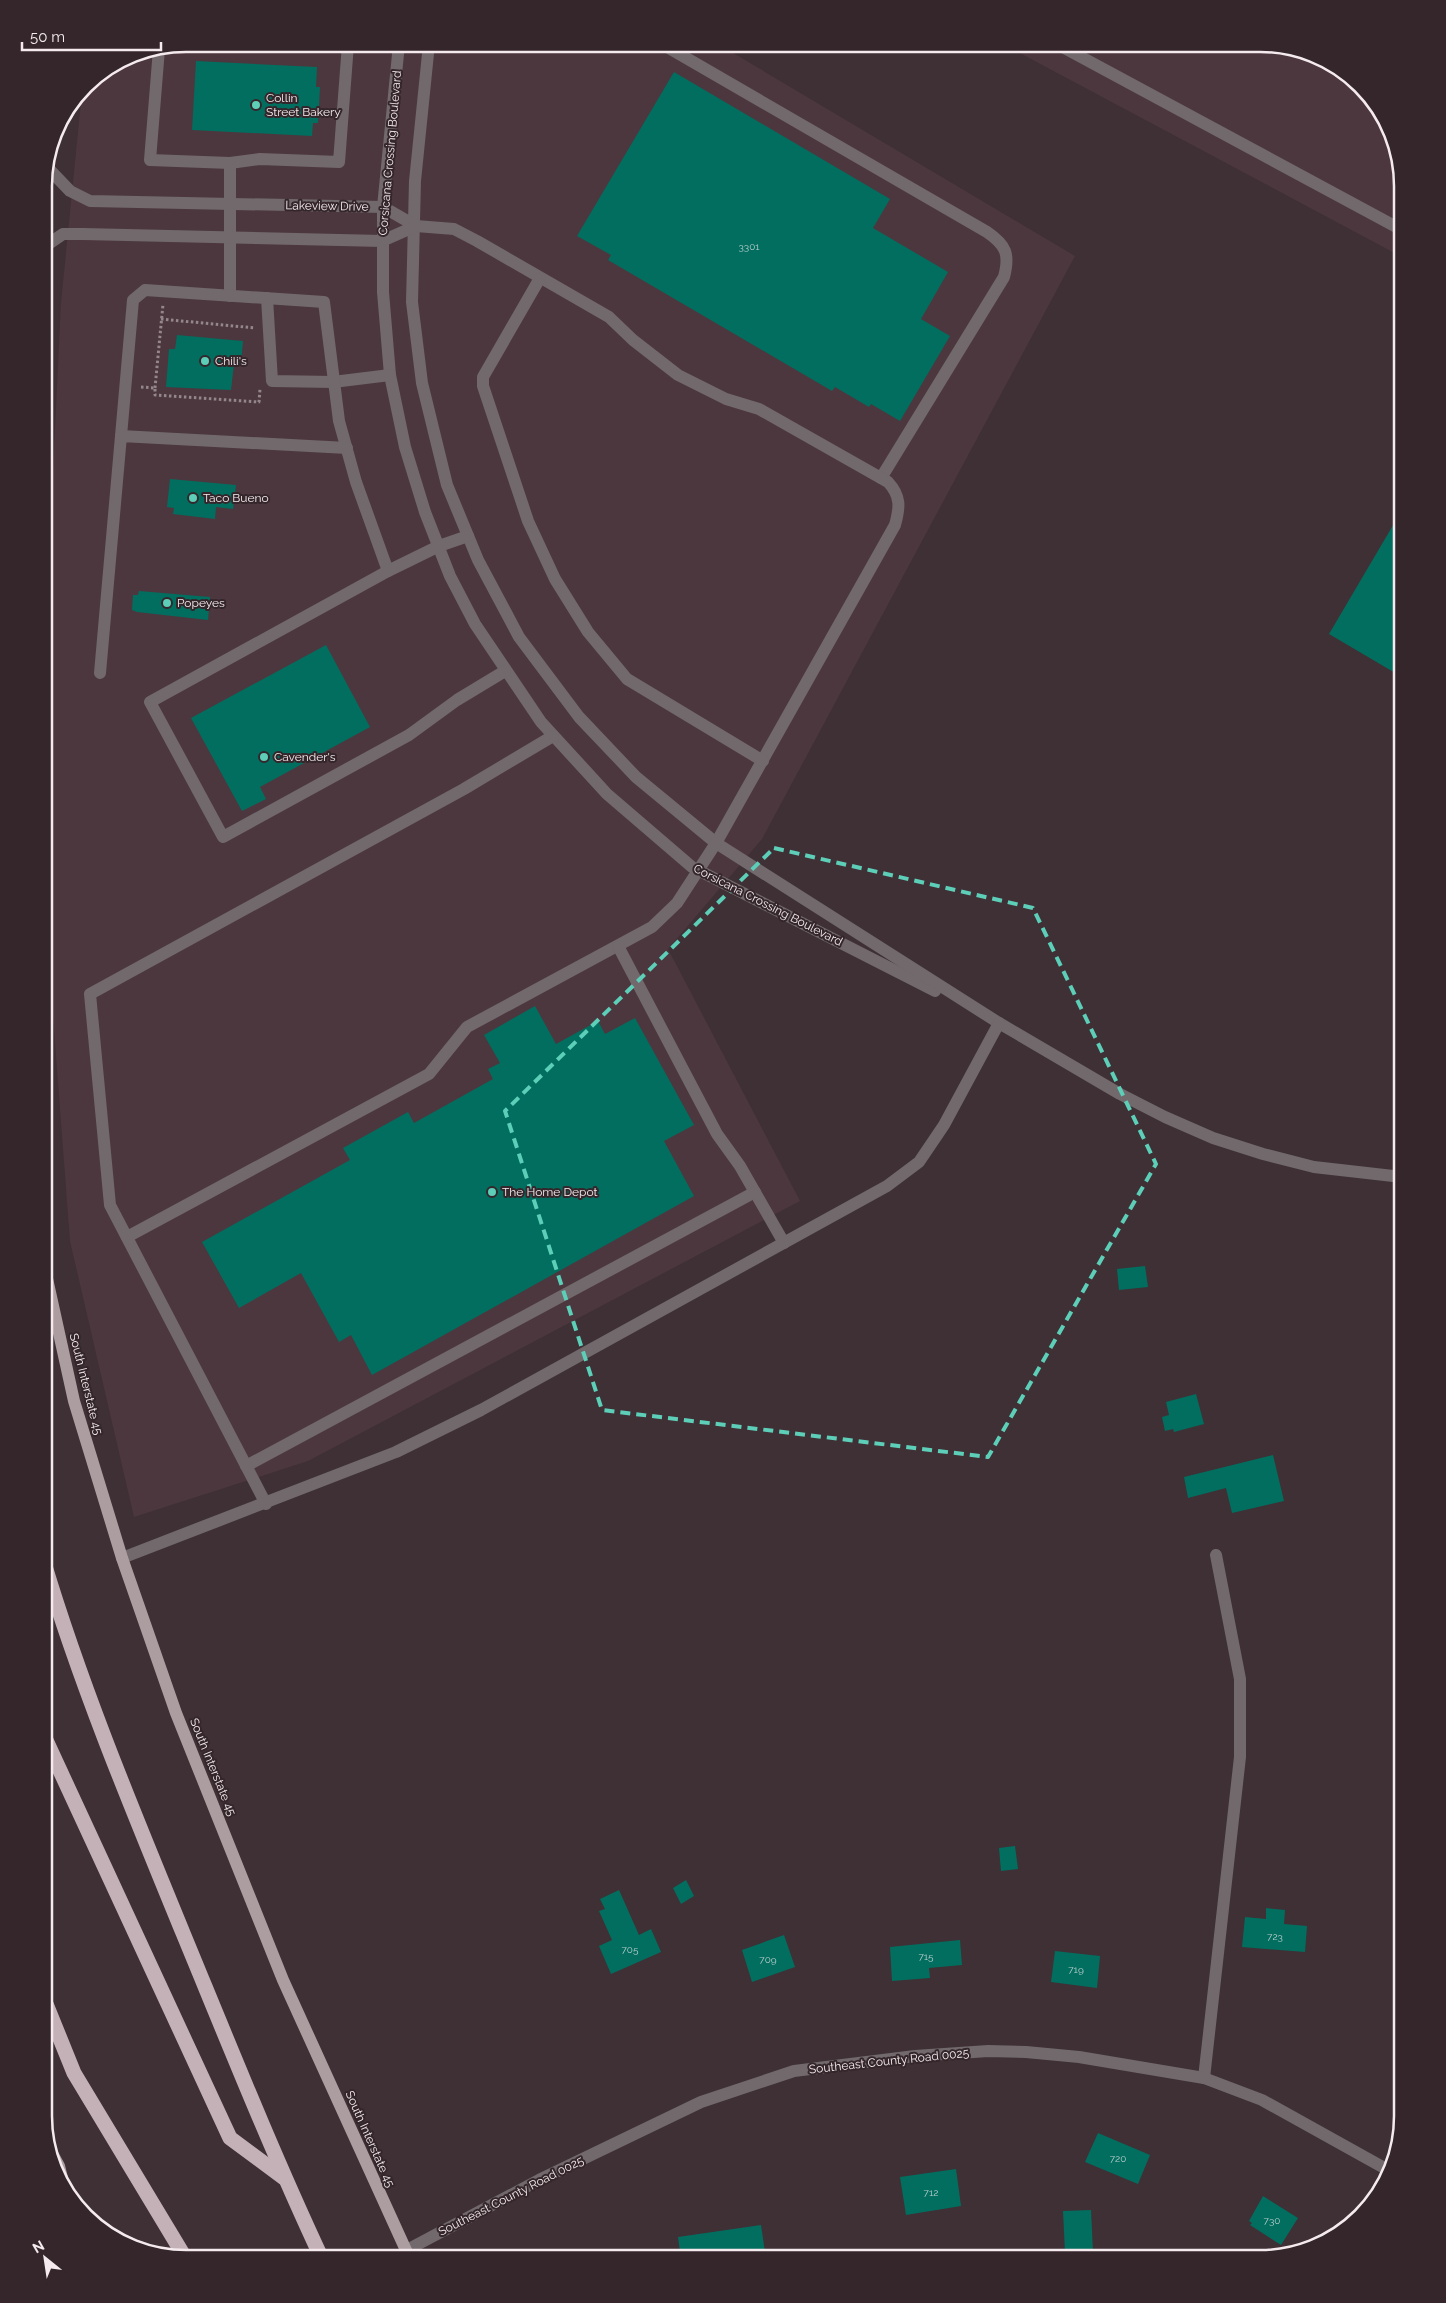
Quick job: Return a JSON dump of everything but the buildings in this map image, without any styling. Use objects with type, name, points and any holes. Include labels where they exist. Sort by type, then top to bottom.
[{"type":"highway","points":[[52,1588],[88,1697],[116,1769],[285,2179],[318,2250]]},
{"type":"highway","points":[[52,1754],[230,2138],[285,2179]]},
{"type":"highway","points":[[52,2019],[74,2073],[181,2250]]},
{"type":"main road","name":"South Interstate 45","points":[[52,1303],[74,1401],[122,1558],[176,1713],[283,1980],[406,2250]]},
{"type":"street","points":[[158,56],[150,160],[230,163],[260,159],[339,162],[347,52]]},
{"type":"street","name":"Corsicana Crossing Boulevard","points":[[398,52],[383,207],[382,241],[383,292],[390,375],[405,447],[450,576],[474,624],[540,722],[607,794],[699,872],[999,1023]]},
{"type":"street","name":"Corsicana Crossing Boulevard","points":[[428,52],[415,181],[416,226],[412,302],[422,383],[447,485],[478,560],[519,636],[579,717],[636,777],[716,844],[999,1023],[1120,1094],[1165,1117],[1213,1138],[1314,1167],[1394,1176]]},
{"type":"street","points":[[677,52],[987,232],[997,239],[1005,251],[1008,261],[1004,277],[881,478]]},
{"type":"street","points":[[1073,53],[1394,226]]},
{"type":"street","points":[[230,163],[228,204],[232,236],[230,296]]},
{"type":"street","name":"Lakeview Drive","points":[[54,173],[70,191],[90,201],[383,207],[416,226]]},
{"type":"street","points":[[53,241],[63,234],[232,236],[382,241],[416,226],[454,229],[609,317],[633,340],[678,375],[726,399],[759,409],[881,478],[896,491],[899,500],[895,525],[716,844],[677,903],[652,927],[467,1027],[429,1074],[127,1237]]},
{"type":"street","points":[[540,278],[483,377],[482,386],[528,521],[547,563],[555,580],[588,632],[627,679],[762,761]]},
{"type":"street","points":[[100,673],[133,300],[145,290],[324,302],[333,382],[347,448],[356,482],[388,571]]},
{"type":"street","points":[[267,298],[272,381],[333,382],[390,375]]},
{"type":"street","points":[[121,436],[347,448]]},
{"type":"street","points":[[468,536],[439,546],[388,571],[150,702],[223,838],[409,735],[457,700],[505,671]]},
{"type":"street","points":[[266,1504],[110,1205],[90,994],[464,789],[553,736]]},
{"type":"street","points":[[618,946],[717,1134],[740,1166],[784,1244]]},
{"type":"street","points":[[122,1558],[266,1504],[396,1452],[481,1410],[887,1186],[919,1162],[944,1126],[999,1023]]},
{"type":"street","points":[[246,1466],[755,1192]]},
{"type":"street","points":[[1204,2078],[1240,1756],[1240,1679],[1216,1555]]},
{"type":"street","name":"Southeast County Road 0025","points":[[417,2250],[539,2180],[701,2102],[794,2071],[891,2058],[988,2051],[1078,2057],[1204,2078],[1262,2100],[1383,2167]]},
{"type":"path","points":[[164,291],[155,395],[259,402],[260,385],[272,381]]},
{"type":"path","points":[[161,320],[269,330]]},
{"type":"path","points":[[125,387],[155,388]]},
{"type":"highlighted area","points":[[774,848],[1033,908],[1156,1164],[988,1457],[602,1410],[505,1111]]},
{"type":"shaded area","points":[[187,52],[732,53],[1075,256],[762,839],[668,949],[800,1201],[308,1461],[134,1517],[70,1241],[53,1010],[53,475],[61,303],[81,104],[98,86],[120,70],[152,57]]},
{"type":"shaded area","points":[[1019,53],[1268,53],[1286,55],[1319,66],[1334,75],[1360,98],[1380,127],[1389,152],[1392,169],[1394,187],[1394,253]]},
{"type":"place","name":"Collin Street Bakery","points":[[256,105]]},
{"type":"place","name":"Chili's","points":[[205,361]]},
{"type":"place","name":"Taco Bueno","points":[[193,498]]},
{"type":"place","name":"Popeyes","points":[[167,603]]},
{"type":"place","name":"Cavender's","points":[[264,757]]},
{"type":"place","name":"The Home Depot","points":[[492,1192]]}]
